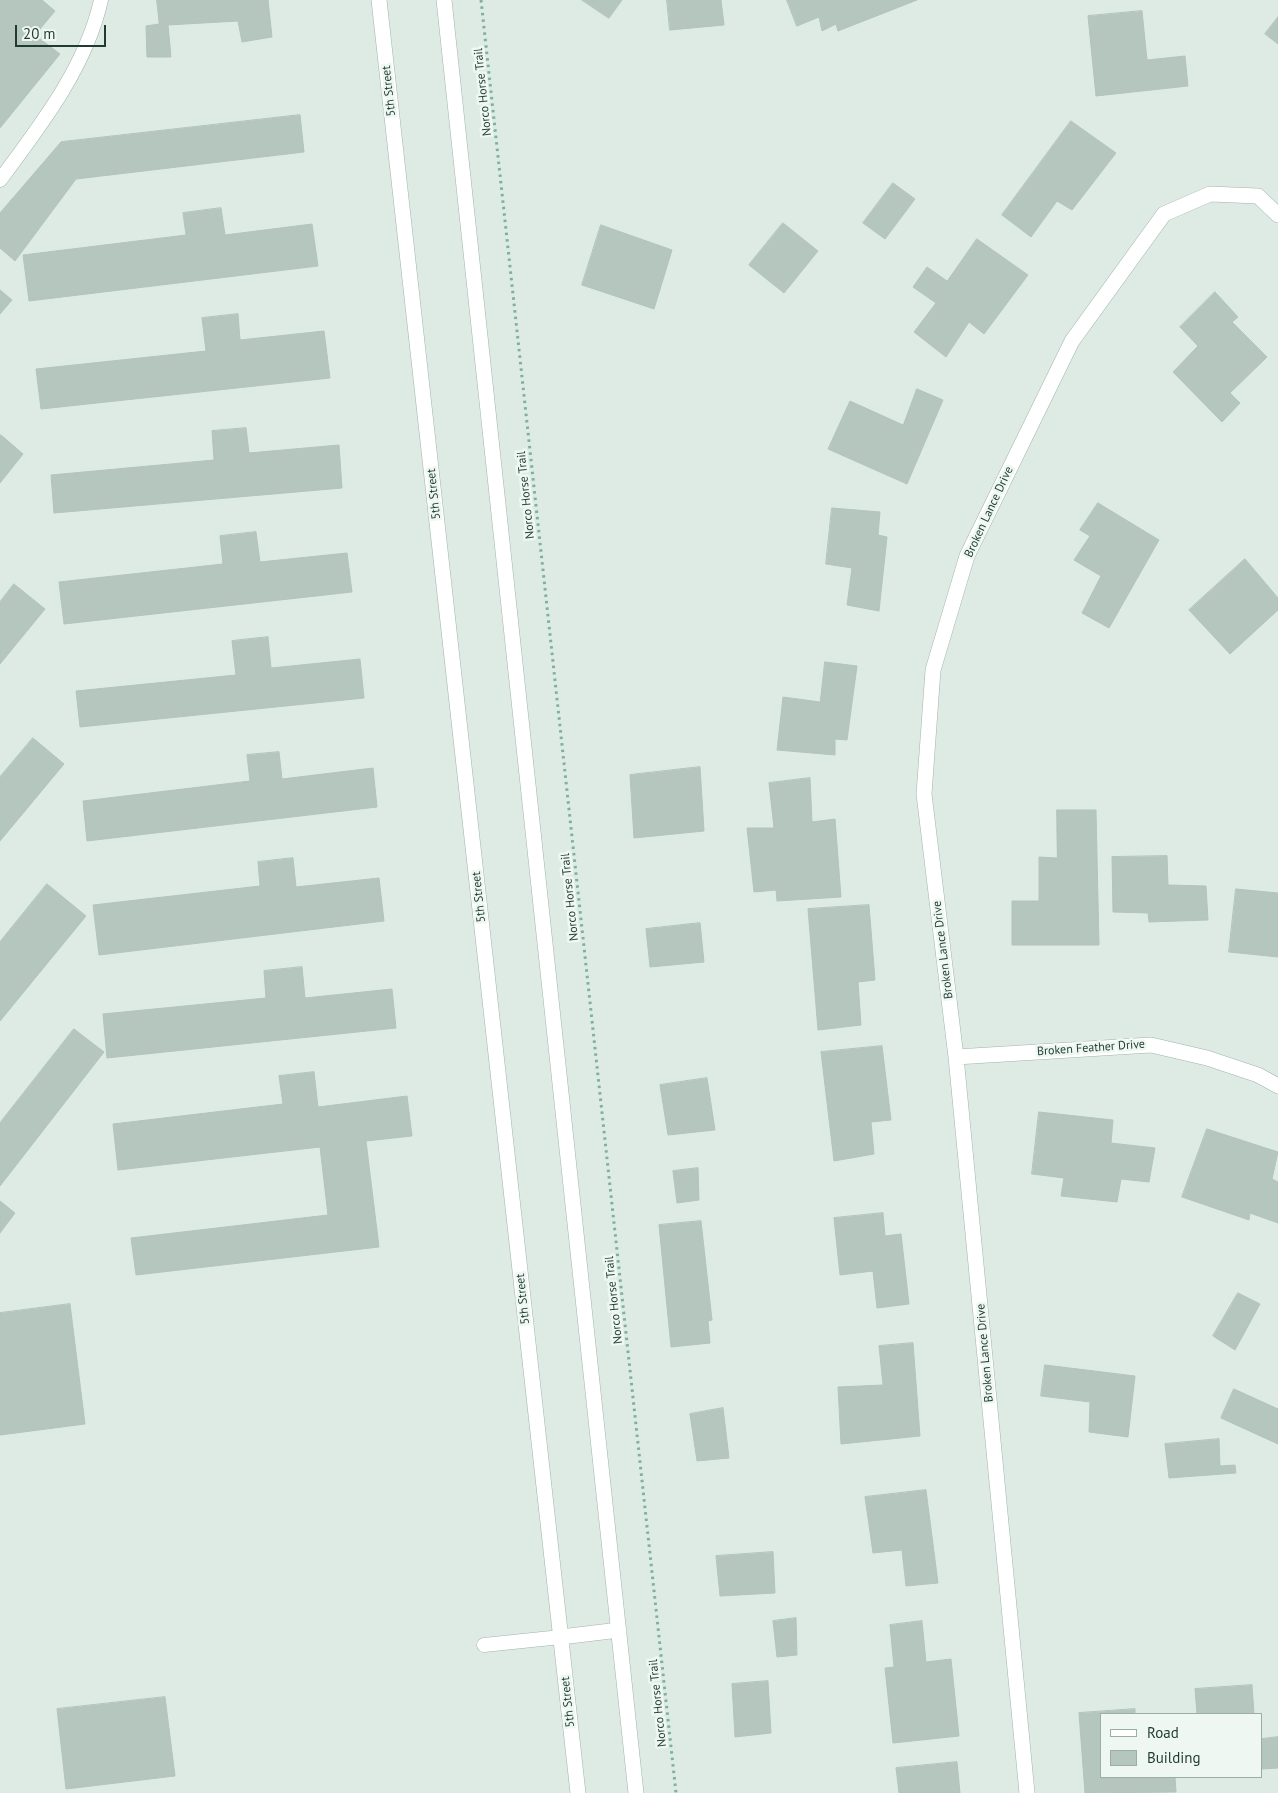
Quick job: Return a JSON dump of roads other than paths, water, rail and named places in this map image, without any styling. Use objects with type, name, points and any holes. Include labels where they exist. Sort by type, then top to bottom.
[{"type":"street","name":"5th Street","points":[[379,0],[578,1793]]},
{"type":"street","points":[[444,0],[636,1793]]},
{"type":"street","name":"Broken Lance Drive","points":[[1027,1793],[956,1057],[924,794],[933,670],[967,556],[1072,341],[1164,214],[1210,194],[1258,196],[1278,215]]},
{"type":"street","name":"Broken Feather Drive","points":[[956,1057],[1151,1045],[1207,1058],[1258,1075],[1278,1086]]},
{"type":"street","points":[[560,1637],[619,1630]]},
{"type":"lane","points":[[0,180],[50,114],[95,27],[101,0]]},
{"type":"lane","points":[[484,1645],[560,1637]]}]
